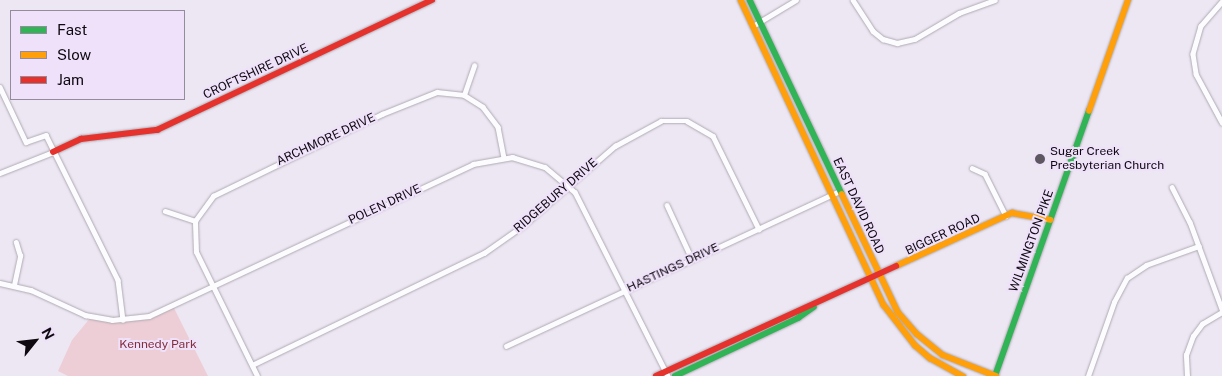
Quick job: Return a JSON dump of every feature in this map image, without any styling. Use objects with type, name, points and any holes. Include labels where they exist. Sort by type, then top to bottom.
[{"type":"street","name":"CROFTSHIRE DRIVE","points":[[0,173],[81,139],[157,130],[432,0]]},
{"type":"street","name":"EAST DAVID ROAD","points":[[741,0],[892,318],[911,341],[930,358],[963,376]]},
{"type":"street","name":"EAST DAVID ROAD","points":[[750,0],[879,276],[898,312],[922,340],[950,358],[996,376]]},
{"type":"street","points":[[753,26],[796,0]]},
{"type":"street","points":[[853,0],[873,32],[883,39],[897,43],[915,39],[959,13],[995,0]]},
{"type":"street","points":[[976,0],[978,6]]},
{"type":"street","name":"WILMINGTON PIKE","points":[[996,376],[1050,220],[1130,0]]},
{"type":"street","points":[[1222,2],[1201,26],[1192,54],[1196,74],[1222,122]]},
{"type":"street","points":[[474,66],[464,95],[483,107],[494,120],[501,136],[504,157]]},
{"type":"street","points":[[0,87],[26,142],[46,135],[118,280],[123,320]]},
{"type":"street","name":"ARCHMORE DRIVE","points":[[195,221],[207,202],[220,191],[390,110],[430,93],[464,95]]},
{"type":"street","name":"RIDGEBURY DRIVE","points":[[252,365],[477,257],[524,226],[612,148],[646,126],[668,120],[687,121],[708,132],[719,145],[759,229]]},
{"type":"street","name":"POLEN DRIVE","points":[[0,283],[14,285],[85,315],[123,320],[160,312],[473,164],[504,157],[522,159],[545,167],[569,185],[667,374]]},
{"type":"street","points":[[972,168],[985,174],[1006,216]]},
{"type":"street","points":[[1172,187],[1199,246],[1222,311],[1202,324],[1192,336],[1186,355],[1187,376]]},
{"type":"street","name":"HASTINGS DRIVE","points":[[506,346],[840,191]]},
{"type":"street","points":[[667,204],[692,260]]},
{"type":"street","points":[[166,211],[195,221],[196,252],[257,376]]},
{"type":"street","name":"BIGGER ROAD","points":[[656,376],[667,374],[800,308],[820,302],[879,276],[1006,216],[1022,213],[1050,220]]},
{"type":"street","points":[[14,285],[20,256],[16,243]]},
{"type":"street","points":[[1088,376],[1114,302],[1127,278],[1146,265],[1199,246]]},
{"type":"street","name":"BIGGER ROAD","points":[[675,376],[798,318],[820,302]]},
{"type":"green space","name":"Kennedy Park","points":[[173,306],[208,376],[68,376],[58,371],[72,340],[91,317],[140,318]]},
{"type":"traffic: fast","points":[[750,0],[842,194]]},
{"type":"traffic: fast","points":[[995,376],[1089,111]]},
{"type":"traffic: fast","points":[[675,376],[798,318],[814,307]]},
{"type":"traffic: slow","points":[[741,0],[884,305],[915,345],[930,358],[963,376]]},
{"type":"traffic: slow","points":[[1089,111],[1128,0]]},
{"type":"traffic: slow","points":[[842,194],[898,312],[917,334],[943,355],[996,376]]},
{"type":"traffic: slow","points":[[896,266],[1012,213],[1050,220]]},
{"type":"traffic: jam","points":[[53,152],[81,139],[157,130],[432,0]]},
{"type":"traffic: jam","points":[[656,376],[896,266]]},
{"type":"place","name":"Sugar Creek Presbyterian Church","points":[[1040,159]]}]
